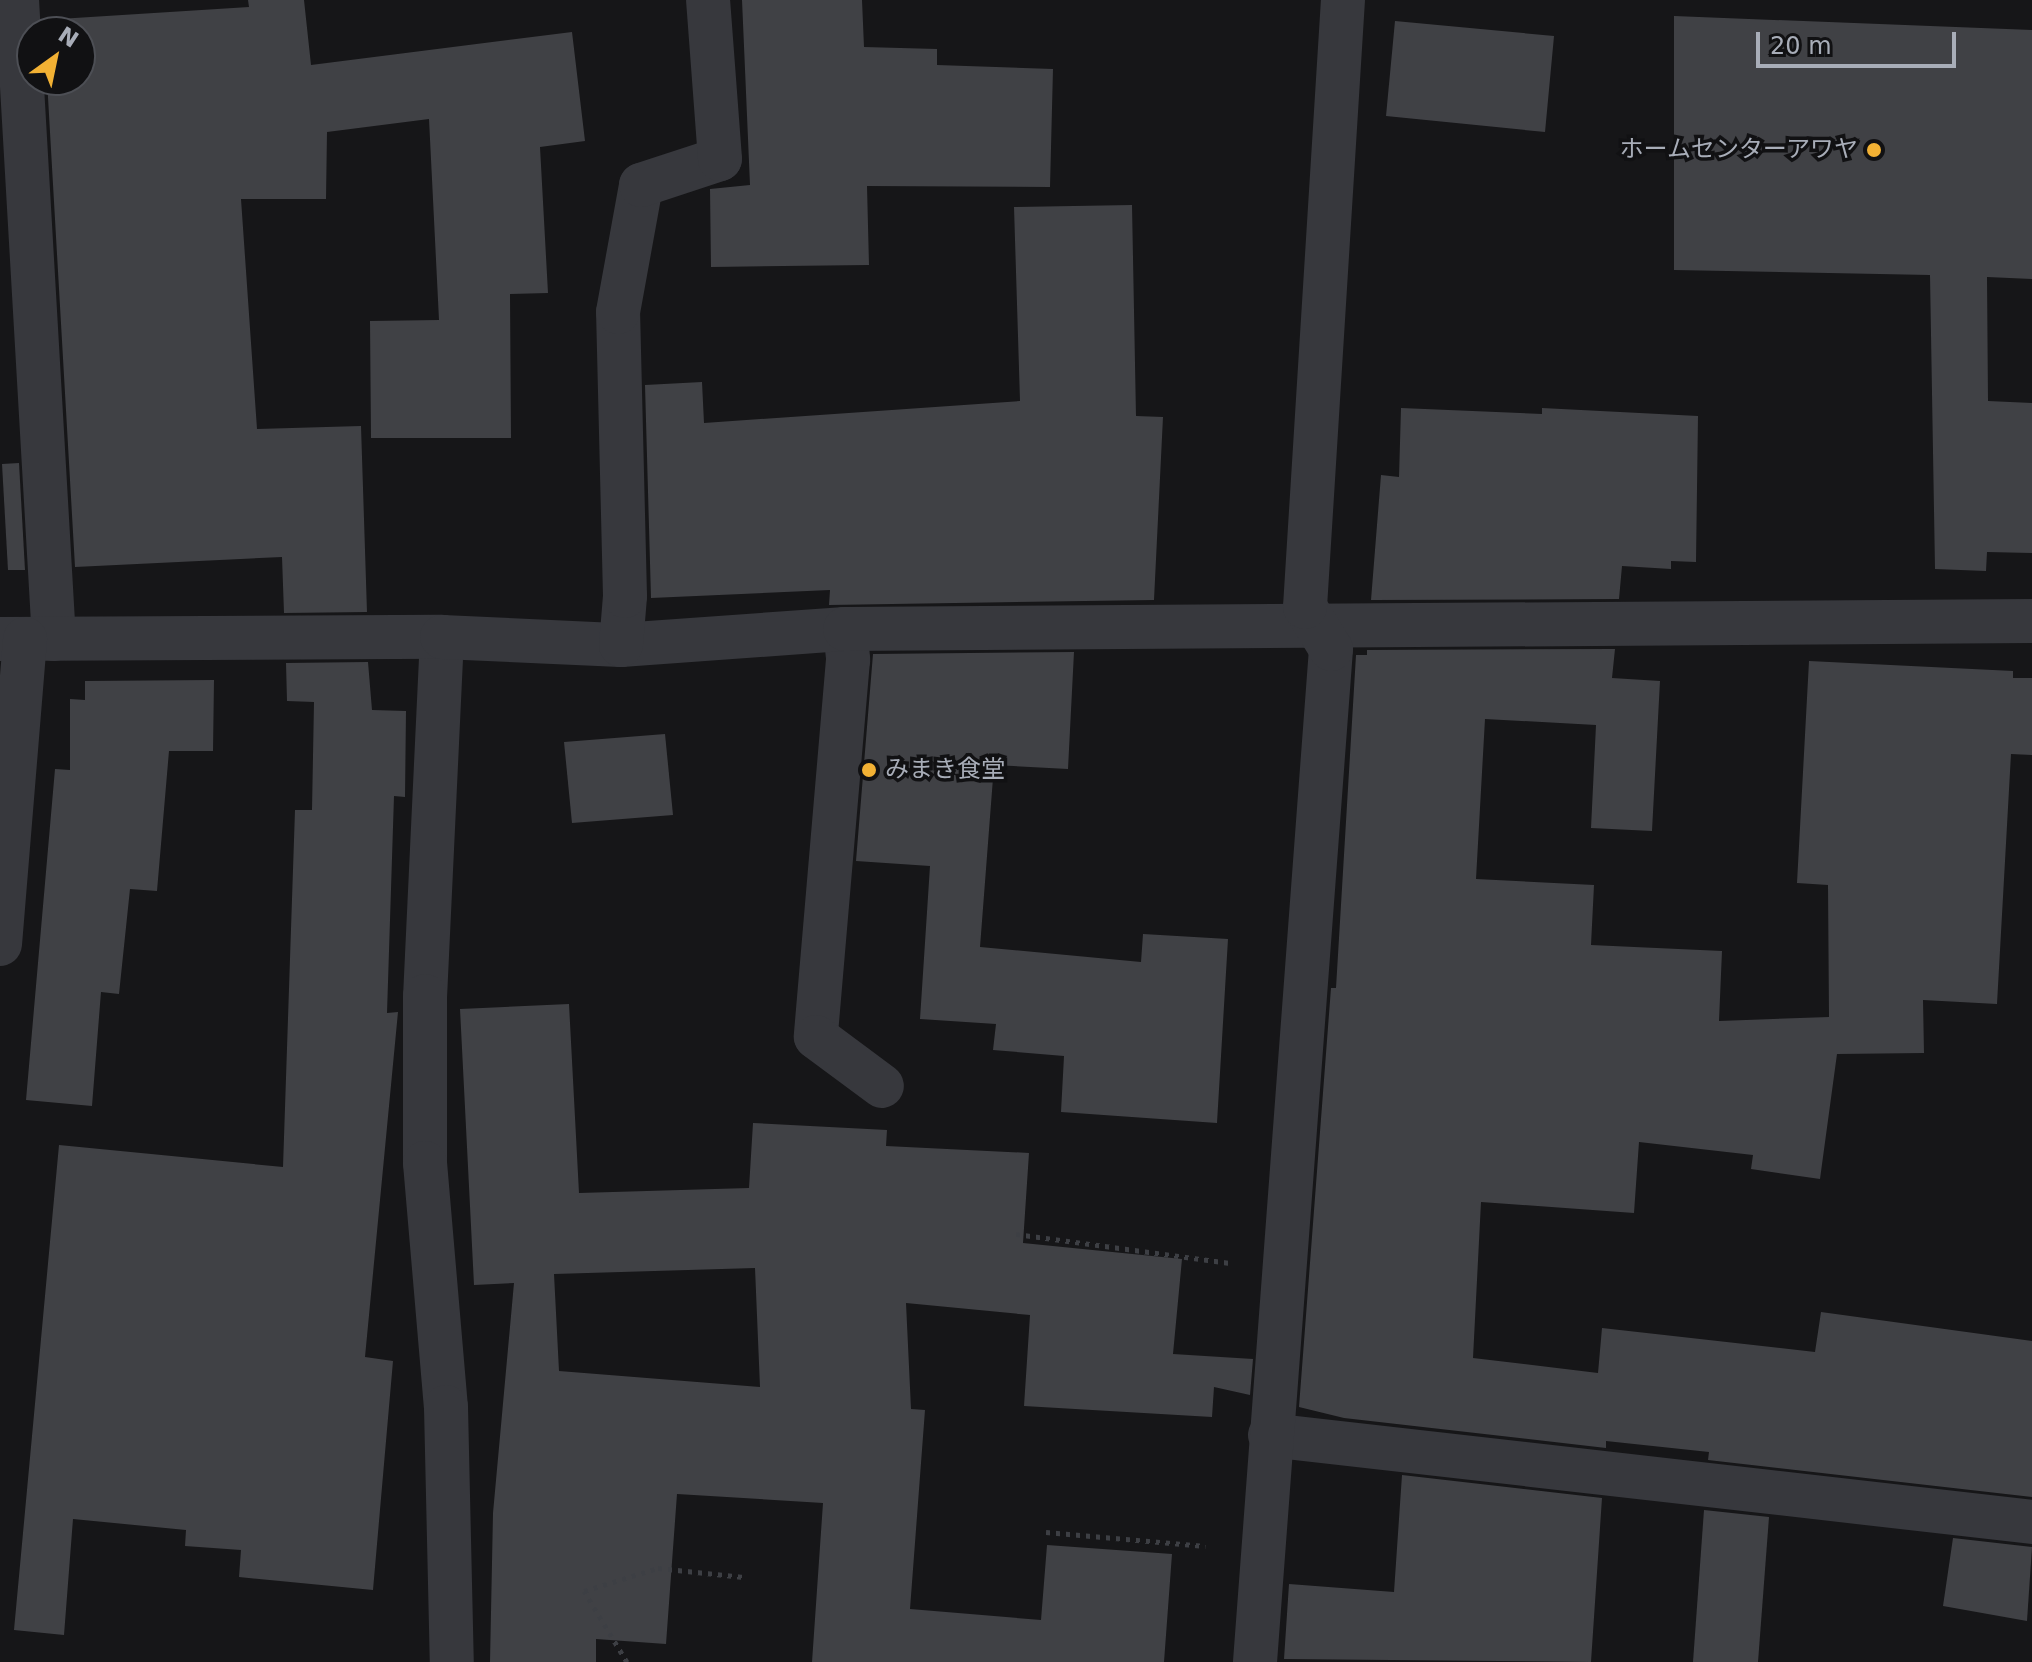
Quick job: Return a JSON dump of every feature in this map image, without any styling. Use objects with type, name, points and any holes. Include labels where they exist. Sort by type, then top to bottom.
[{"type":"street","points":[[0,944],[27,639],[17,0]]},
{"type":"street","points":[[621,645],[625,596],[618,312],[641,185],[720,159],[708,0]]},
{"type":"street","points":[[1255,1662],[1282,1270],[1331,649],[1305,607],[1343,0]]},
{"type":"street","points":[[27,639],[442,637],[621,645],[845,629],[2032,621]]},
{"type":"street","points":[[845,629],[848,660],[816,1037],[882,1086]]},
{"type":"street","points":[[442,637],[425,996],[425,1163],[446,1407],[452,1662]]},
{"type":"street","points":[[1270,1435],[2032,1522]]},
{"type":"path","points":[[1016,1234],[1282,1270]]},
{"type":"path","points":[[1046,1532],[1262,1551]]},
{"type":"path","points":[[627,1662],[584,1591],[658,1568],[744,1577]]},
{"type":"building","points":[[248,0],[304,0],[311,65],[572,32],[585,141],[540,147],[548,293],[510,294],[511,438],[371,438],[370,321],[439,320],[429,119],[327,132],[326,199],[241,199],[257,429],[361,426],[367,612],[284,613],[282,557],[75,567],[48,96],[96,96],[96,17],[249,7]]},
{"type":"building","points":[[742,0],[862,0],[864,47],[937,49],[937,65],[1053,69],[1050,187],[867,186],[869,265],[711,267],[710,189],[750,185]]},
{"type":"building","name":"ホームセンターアワヤ","points":[[1674,16],[2032,30],[2032,279],[1987,277],[1988,401],[2032,403],[2032,553],[1987,552],[1986,571],[1935,569],[1930,275],[1674,270]]},
{"type":"building","points":[[1395,21],[1554,36],[1545,132],[1386,116]]},
{"type":"building","points":[[1132,205],[1136,416],[1163,417],[1154,600],[829,605],[830,590],[651,598],[645,385],[702,382],[704,423],[1020,401],[1014,207]]},
{"type":"building","points":[[1401,408],[1542,414],[1542,408],[1698,416],[1696,562],[1671,561],[1671,569],[1622,566],[1619,599],[1371,600],[1381,475],[1399,477]]},
{"type":"building","points":[[19,463],[25,570],[8,570],[2,464]]},
{"type":"building","points":[[1615,649],[1612,678],[1660,681],[1652,831],[1591,828],[1596,725],[1485,719],[1476,879],[1594,885],[1591,945],[1722,951],[1719,1021],[1829,1017],[1828,885],[1797,883],[1809,661],[2013,671],[2013,678],[2032,678],[2032,755],[2011,754],[1997,1004],[1923,1000],[1924,1053],[1837,1054],[1820,1179],[1751,1169],[1753,1155],[1639,1142],[1634,1213],[1481,1202],[1473,1358],[1598,1373],[1602,1328],[1815,1352],[1821,1312],[2032,1341],[2032,1497],[1708,1460],[1709,1452],[1606,1441],[1606,1448],[1344,1418],[1299,1407],[1331,988],[1336,988],[1356,655],[1367,655],[1367,650]]},
{"type":"building","points":[[1074,652],[1068,769],[994,765],[980,947],[1141,962],[1143,934],[1228,939],[1217,1123],[1061,1112],[1064,1056],[993,1050],[996,1024],[920,1019],[930,866],[856,861],[873,654]]},
{"type":"building","points":[[368,662],[372,710],[406,711],[405,797],[394,796],[387,1013],[398,1012],[365,1357],[393,1361],[373,1590],[239,1577],[241,1550],[185,1546],[186,1530],[73,1519],[64,1635],[14,1630],[59,1145],[283,1167],[295,810],[312,810],[314,702],[287,701],[286,663]]},
{"type":"building","points":[[214,680],[213,751],[169,751],[157,891],[130,889],[119,994],[101,992],[92,1106],[26,1100],[55,769],[70,770],[70,699],[85,700],[85,681]]},
{"type":"building","points":[[665,734],[673,815],[572,823],[564,742]]},
{"type":"building","points":[[569,1004],[579,1193],[749,1188],[753,1123],[887,1130],[886,1146],[1029,1153],[1023,1243],[1182,1259],[1173,1354],[1253,1359],[1250,1395],[1214,1387],[1212,1417],[1024,1406],[1030,1315],[906,1303],[911,1409],[925,1410],[910,1609],[1041,1620],[1047,1545],[1172,1554],[1164,1662],[812,1662],[823,1503],[677,1494],[666,1644],[596,1639],[596,1662],[490,1662],[493,1513],[514,1283],[474,1285],[460,1009]],"holes":[[[755,1268],[760,1387],[559,1371],[554,1274]]]},
{"type":"building","points":[[1402,1475],[1602,1498],[1591,1662],[1284,1659],[1289,1584],[1394,1592]]},
{"type":"building","points":[[1704,1510],[1769,1517],[1758,1662],[1693,1662]]},
{"type":"building","points":[[1953,1538],[2032,1547],[2027,1621],[1943,1606]]},
{"type":"place","name":"ホームセンターアワヤ","points":[[1874,150]]},
{"type":"place","name":"みまき食堂","points":[[869,770]]}]
